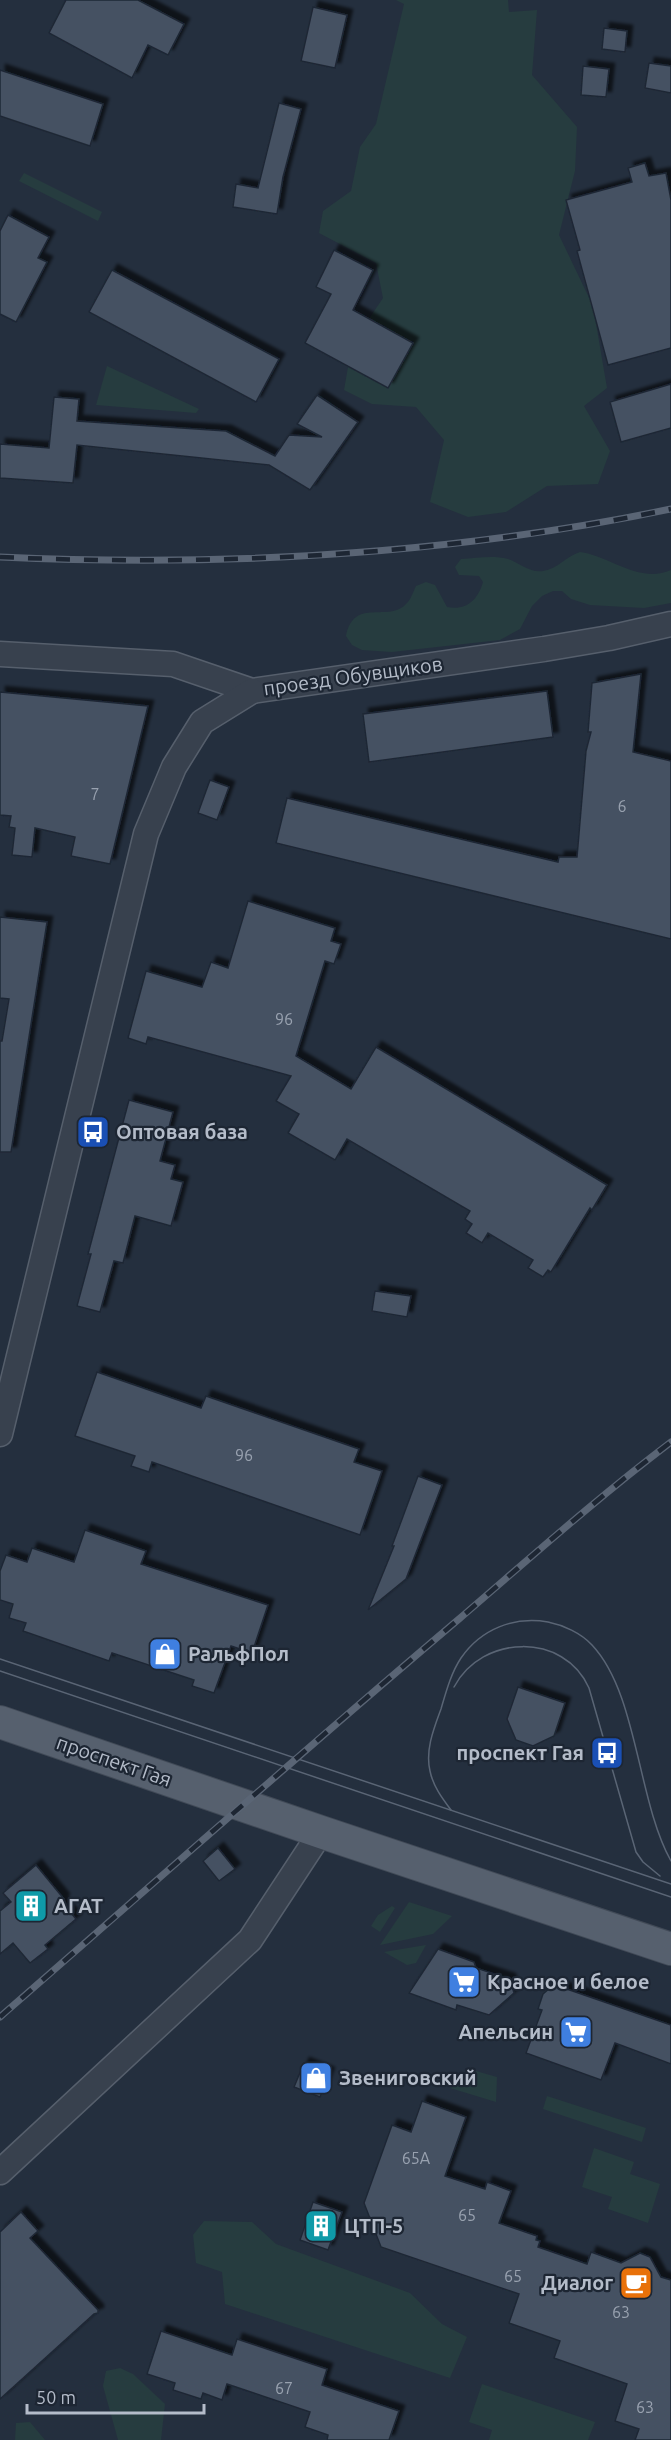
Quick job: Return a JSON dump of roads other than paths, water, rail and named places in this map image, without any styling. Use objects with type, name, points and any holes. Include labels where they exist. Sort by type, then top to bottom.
[{"type":"main road","name":"проспект Гая","points":[[0,1722],[671,1949]]},
{"type":"street","name":"проезд Обувщиков","points":[[0,654],[173,664],[252,691],[609,638],[671,624]]},
{"type":"street","points":[[0,1434],[146,834],[174,767],[202,722],[252,691]]},
{"type":"street","points":[[0,2172],[250,1940],[321,1832]]},
{"type":"tram line","points":[[451,1810],[433,1782],[429,1763],[429,1747],[457,1664],[469,1648],[488,1632],[511,1623],[548,1622],[566,1627],[583,1637],[592,1645],[607,1666],[619,1691],[651,1808],[671,1861]]},
{"type":"tram line","points":[[454,1687],[467,1670],[483,1657],[502,1649],[523,1647],[543,1649],[561,1657],[577,1670],[589,1688],[636,1852],[643,1862],[660,1876]]},
{"type":"tram line","points":[[0,1659],[671,1884]]},
{"type":"tram line","points":[[0,1671],[671,1897]]},
{"type":"railway","points":[[0,557],[169,560],[337,554],[505,537],[588,525],[671,509]]},
{"type":"railway","points":[[0,2017],[537,1551],[671,1442]]},
{"type":"place","name":"Оптовая база","points":[[93,1132]]},
{"type":"place","name":"РальфПол","points":[[165,1654]]},
{"type":"place","name":"проспект Гая","points":[[607,1753]]},
{"type":"place","name":"АГАТ","points":[[31,1906]]},
{"type":"place","name":"Красное и белое","points":[[464,1982]]},
{"type":"place","name":"Апельсин","points":[[576,2032]]},
{"type":"place","name":"Звениговский","points":[[316,2078]]},
{"type":"place","name":"ЦТП-5","points":[[321,2226]]},
{"type":"place","name":"Диалог","points":[[636,2283]]}]
